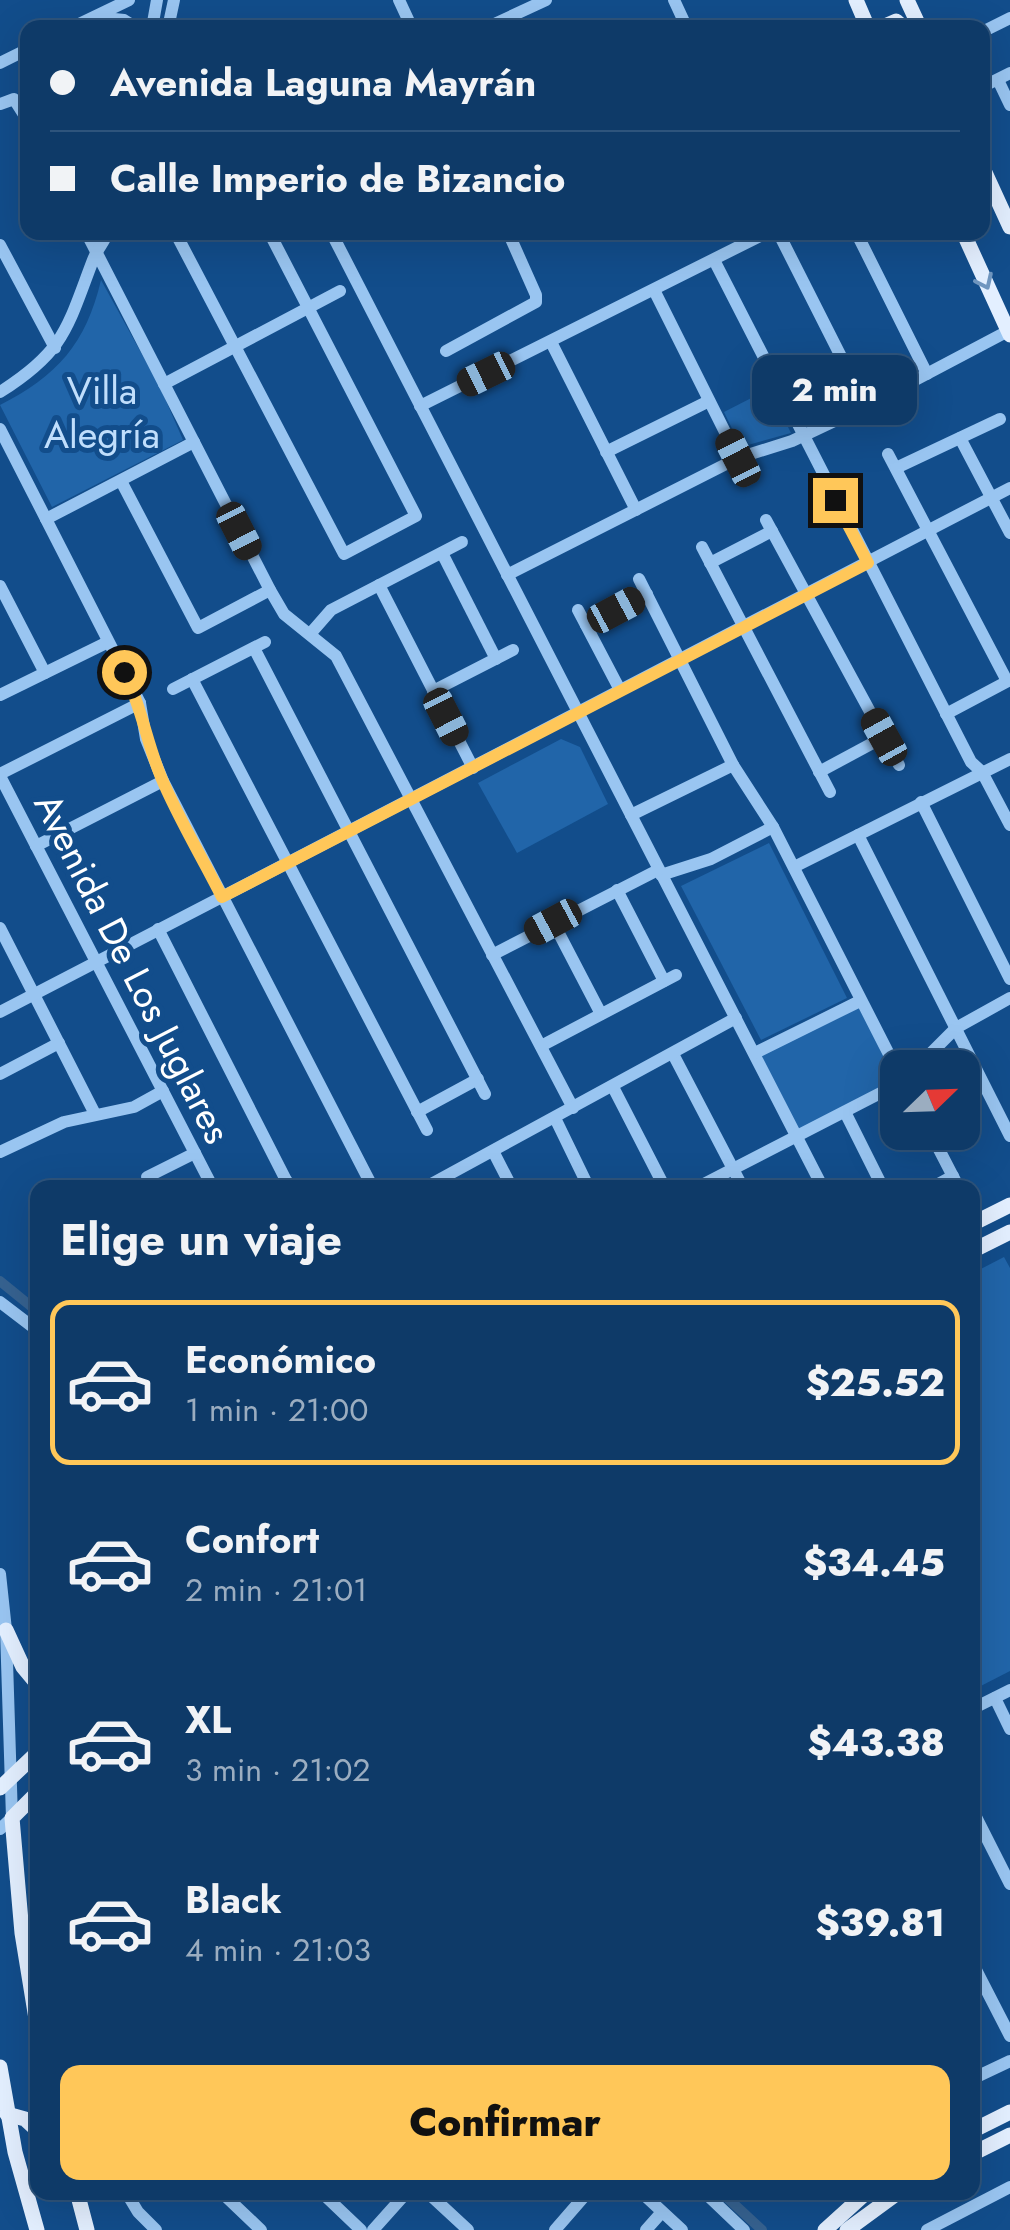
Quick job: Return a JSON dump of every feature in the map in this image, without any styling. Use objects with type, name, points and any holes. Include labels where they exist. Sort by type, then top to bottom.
[{"type":"main road","points":[[990,183],[1010,226]]},
{"type":"main road","points":[[967,240],[1009,333]]},
{"type":"main road","points":[[980,1220],[1010,1206]]},
{"type":"main road","points":[[980,1247],[1010,1232]]},
{"type":"main road","points":[[6,1630],[30,1676]]},
{"type":"main road","points":[[6,1783],[30,1760]]},
{"type":"main road","points":[[30,1800],[6,1823],[30,1982]]},
{"type":"main road","points":[[0,2067],[7,2114],[36,2230]]},
{"type":"main road","points":[[980,2127],[1010,2112]]},
{"type":"main road","points":[[7,2114],[30,2123]]},
{"type":"main road","points":[[980,2150],[1010,2135]]},
{"type":"main road","points":[[76,2200],[86,2226]]},
{"type":"main road","points":[[825,2230],[858,2200]]},
{"type":"main road","points":[[847,2230],[888,2200]]},
{"type":"street","points":[[87,20],[128,0]]},
{"type":"street","points":[[503,20],[546,0]]},
{"type":"street","points":[[93,17],[124,20]]},
{"type":"street","points":[[1004,76],[1010,105]]},
{"type":"street","points":[[90,240],[270,590],[284,614],[336,656],[573,1108]]},
{"type":"street","points":[[0,392],[33,370],[64,334],[96,251],[97,240]]},
{"type":"street","points":[[96,251],[106,240]]},
{"type":"street","points":[[179,240],[344,554],[416,516],[273,240]]},
{"type":"street","points":[[335,240],[819,1180]]},
{"type":"street","points":[[446,351],[536,302],[512,240]]},
{"type":"street","points":[[420,406],[753,240]]},
{"type":"street","points":[[782,240],[866,406]]},
{"type":"street","points":[[860,240],[927,374]]},
{"type":"street","points":[[0,245],[55,348]]},
{"type":"street","points":[[714,260],[970,762],[982,772],[1010,826]]},
{"type":"street","points":[[654,290],[738,458]]},
{"type":"street","points":[[164,384],[340,292]]},
{"type":"street","points":[[507,575],[738,458],[802,436],[1009,333]]},
{"type":"street","points":[[551,342],[636,510]]},
{"type":"street","points":[[606,452],[709,401]]},
{"type":"street","points":[[896,468],[1000,419]]},
{"type":"street","points":[[0,430],[140,703],[146,739],[163,782],[368,1180]]},
{"type":"street","points":[[960,438],[1010,533]]},
{"type":"street","points":[[46,519],[194,442]]},
{"type":"street","points":[[888,454],[1009,680],[946,714]]},
{"type":"street","points":[[121,480],[198,628],[270,590]]},
{"type":"street","points":[[0,1012],[1010,488]]},
{"type":"street","points":[[710,563],[769,525],[898,765]]},
{"type":"street","points":[[310,634],[332,610],[462,542]]},
{"type":"street","points":[[702,547],[830,792]]},
{"type":"street","points":[[442,553],[496,658]]},
{"type":"street","points":[[639,579],[733,765],[794,867],[886,1050]]},
{"type":"street","points":[[379,585],[473,768]]},
{"type":"street","points":[[0,586],[45,673]]},
{"type":"street","points":[[586,625],[646,594]]},
{"type":"street","points":[[578,610],[620,690]]},
{"type":"street","points":[[0,695],[108,642]]},
{"type":"street","points":[[173,689],[259,644],[485,1094]]},
{"type":"street","points":[[434,691],[512,650]]},
{"type":"street","points":[[192,678],[427,1130]]},
{"type":"street","points":[[0,775],[140,703]]},
{"type":"street","points":[[820,772],[884,737]]},
{"type":"street","points":[[794,867],[1010,758]]},
{"type":"street","points":[[632,815],[733,765]]},
{"type":"street","name":"Avenida De Los Juglares","points":[[0,775],[209,1180]]},
{"type":"street","points":[[36,846],[163,782]]},
{"type":"street","points":[[922,802],[1010,980]]},
{"type":"street","points":[[492,954],[618,890],[659,872],[711,859],[773,827]]},
{"type":"street","points":[[858,834],[1010,1136]]},
{"type":"street","points":[[541,1046],[670,978],[618,890]]},
{"type":"street","points":[[553,922],[601,1014]]},
{"type":"street","points":[[0,929],[95,1114]]},
{"type":"street","points":[[158,929],[286,1180]]},
{"type":"street","points":[[934,1050],[956,1028],[1010,998]]},
{"type":"street","points":[[755,1053],[860,1001]]},
{"type":"street","points":[[442,1180],[736,1018]]},
{"type":"street","points":[[0,1074],[60,1044]]},
{"type":"street","points":[[674,1054],[739,1180]]},
{"type":"street","points":[[418,1112],[478,1080]]},
{"type":"street","points":[[614,1087],[661,1180]]},
{"type":"street","points":[[0,1152],[64,1122],[134,1107],[163,1091]]},
{"type":"street","points":[[711,1180],[880,1094]]},
{"type":"street","points":[[845,1112],[879,1180]]},
{"type":"street","points":[[555,1118],[586,1180]]},
{"type":"street","points":[[939,1150],[955,1180]]},
{"type":"street","points":[[493,1151],[508,1180]]},
{"type":"street","points":[[146,1178],[195,1153]]},
{"type":"street","points":[[0,1302],[30,1325]]},
{"type":"street","points":[[0,1574],[6,1630],[6,1823]]},
{"type":"street","points":[[980,1705],[1010,1690]]},
{"type":"street","points":[[994,1698],[1010,1729]]},
{"type":"street","points":[[980,1825],[1010,1884]]},
{"type":"street","points":[[980,1978],[1010,2036]]},
{"type":"street","points":[[980,2076],[1010,2061]]},
{"type":"street","points":[[927,2230],[1010,2187]]},
{"type":"street","points":[[131,2200],[156,2230]]},
{"type":"street","points":[[230,2200],[262,2230]]},
{"type":"street","points":[[329,2200],[360,2230]]},
{"type":"street","points":[[373,2230],[401,2200]]},
{"type":"street","points":[[436,2200],[468,2230]]},
{"type":"street","points":[[555,2230],[581,2200]]},
{"type":"street","points":[[649,2200],[682,2230]]},
{"type":"street","points":[[712,2200],[744,2230]]},
{"type":"street","points":[[646,2230],[662,2212]]},
{"type":"green space","name":"Villa Alegría","points":[[101,280],[160,387],[183,440],[52,507],[0,405],[38,382],[66,356],[87,322]]},
{"type":"green space","points":[[769,389],[791,433],[741,447],[724,412]]},
{"type":"green space","points":[[561,739],[580,747],[608,804],[517,853],[478,783]]},
{"type":"green space","points":[[769,843],[847,998],[761,1040],[681,886]]},
{"type":"green space","points":[[857,1005],[881,1050],[880,1088],[798,1131],[760,1055]]},
{"type":"green space","points":[[1004,1257],[1010,1268],[1010,1671],[980,1686],[980,1269]]},
{"type":"waterway","points":[[0,1281],[30,1305]]},
{"type":"waterway","points":[[730,2200],[762,2230]]},
{"type":"route","points":[[124,672],[140,703],[146,739],[163,782],[222,897],[868,563],[835,500]]}]
